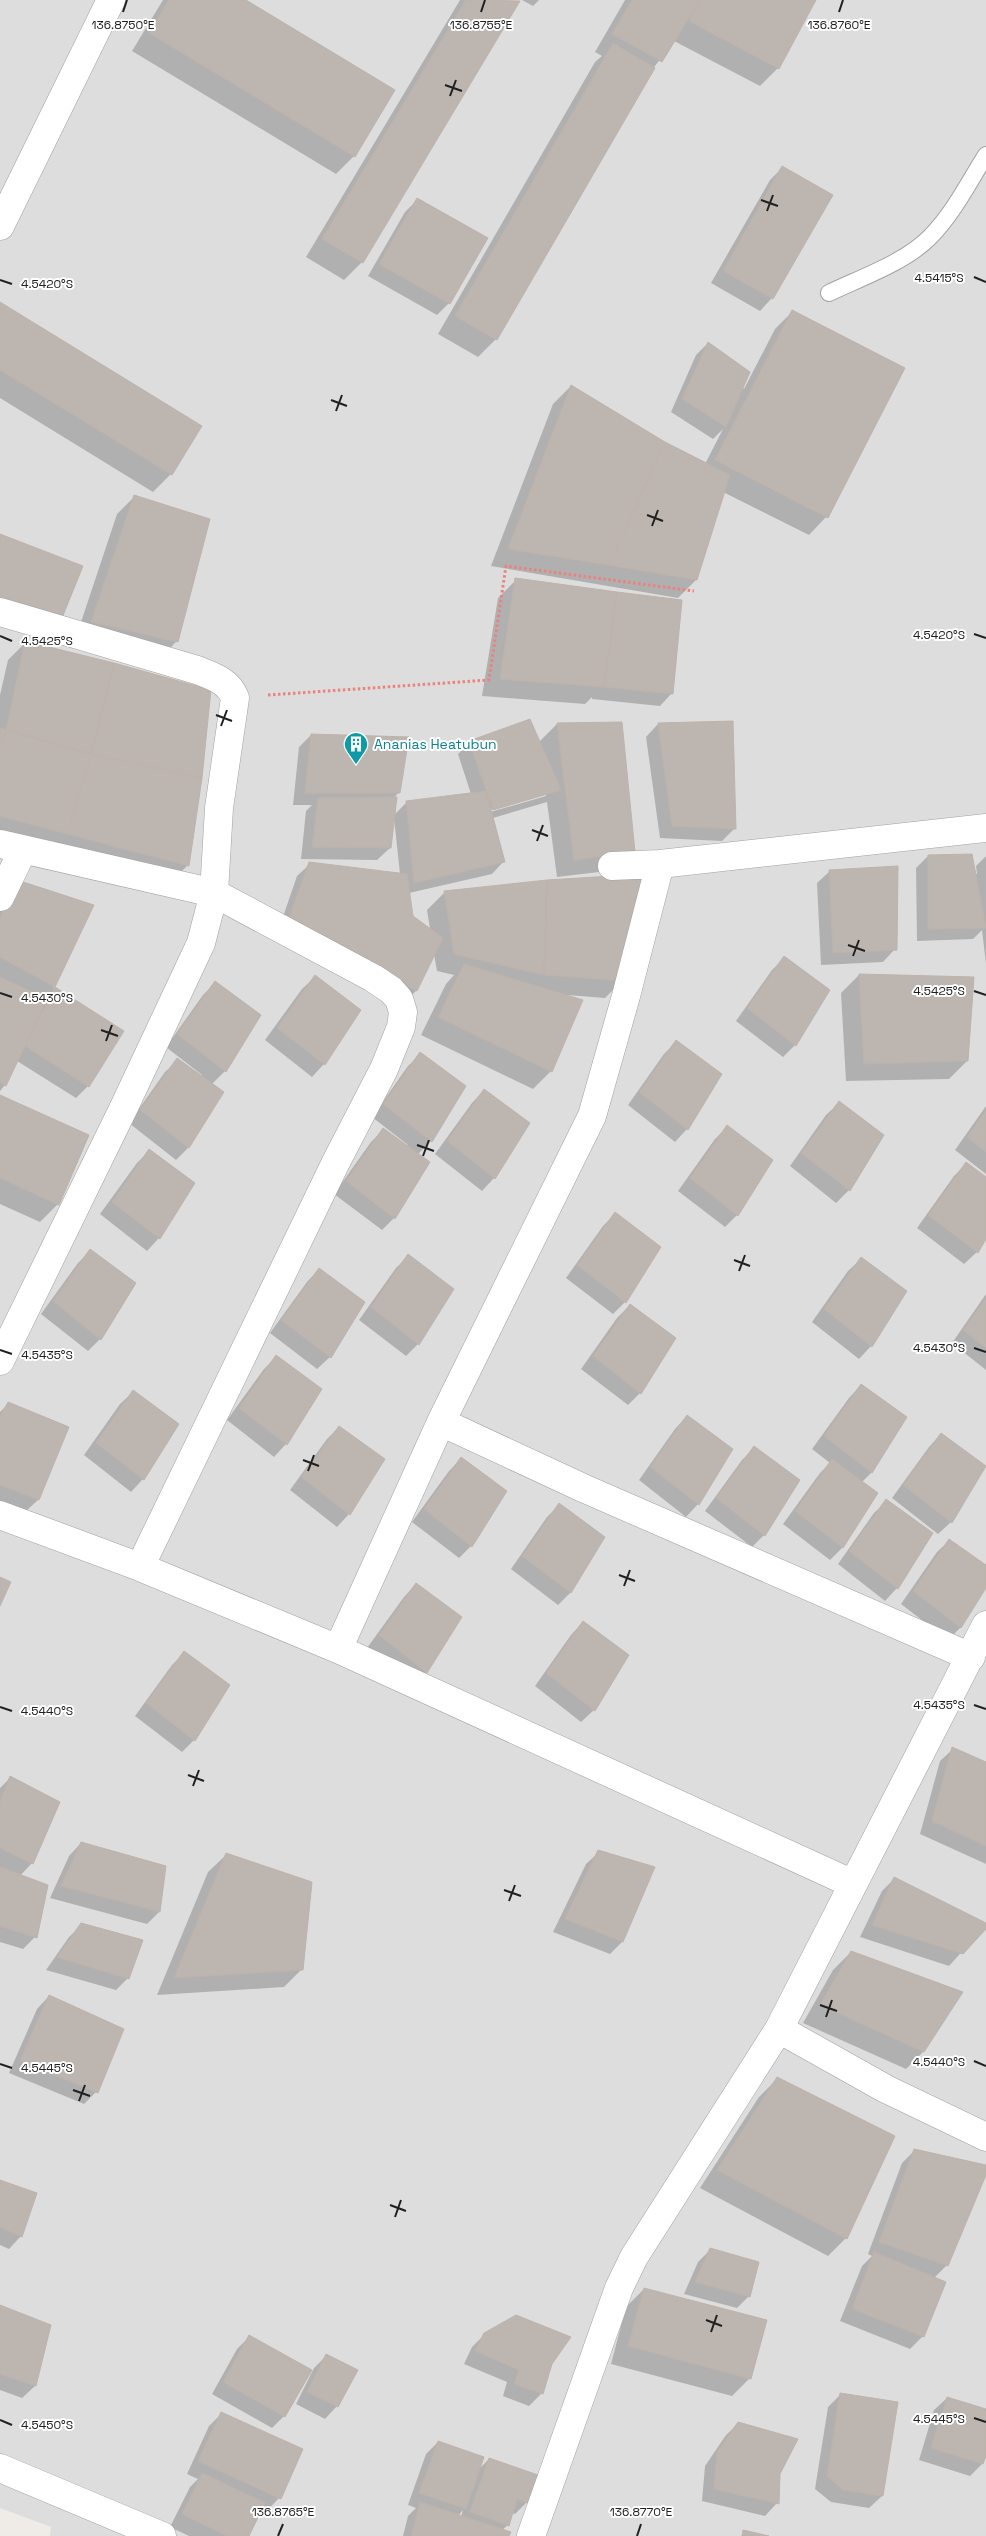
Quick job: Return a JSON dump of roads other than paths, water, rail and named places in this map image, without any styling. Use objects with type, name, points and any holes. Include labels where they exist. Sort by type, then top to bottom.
[{"type":"street","points":[[0,226],[111,0]]},
{"type":"street","points":[[0,612],[197,670],[217,678],[227,686],[235,698],[219,808],[214,893],[201,943],[184,982],[0,1361]]},
{"type":"street","points":[[612,866],[660,864],[986,828]]},
{"type":"street","points":[[0,897],[11,847],[214,893],[392,990],[400,999],[403,1012],[401,1027],[384,1069],[334,1164],[140,1567]]},
{"type":"street","points":[[338,1649],[440,1422],[592,1116],[626,996],[660,864]]},
{"type":"street","points":[[440,1422],[583,1488],[972,1657]]},
{"type":"street","points":[[0,1515],[140,1567],[338,1649],[852,1884]]},
{"type":"street","points":[[531,2536],[619,2288],[634,2257],[779,2029],[852,1884],[972,1657],[986,1625]]},
{"type":"street","points":[[779,2029],[886,2089],[986,2137]]},
{"type":"street","points":[[0,2468],[162,2536]]},
{"type":"lane","points":[[829,293],[905,256],[929,238],[950,213],[986,154]]},
{"type":"place","name":"Ananias Heatubun","points":[[356,765]]}]
